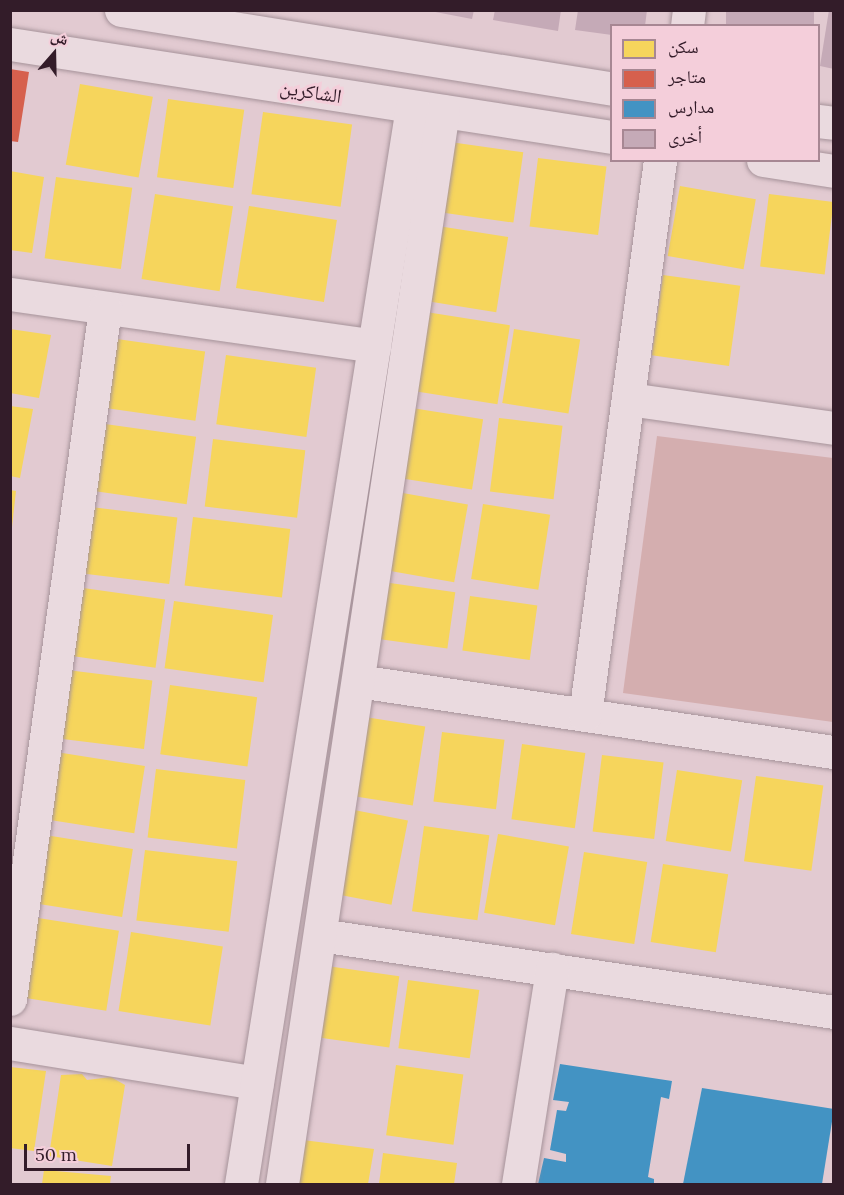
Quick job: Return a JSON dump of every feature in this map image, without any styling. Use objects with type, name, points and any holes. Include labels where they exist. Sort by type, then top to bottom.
[{"type":"street","points":[[121,10],[610,88]]},
{"type":"street","name":"الشاكرين","points":[[10,44],[610,137]]},
{"type":"street","points":[[241,1185],[374,346],[427,109]]},
{"type":"street","points":[[282,1185],[358,681],[427,109]]},
{"type":"street","points":[[585,715],[660,162]]},
{"type":"street","points":[[775,162],[834,171]]},
{"type":"street","points":[[10,294],[374,346]]},
{"type":"street","points":[[10,999],[105,308]]},
{"type":"street","points":[[628,399],[834,428]]},
{"type":"street","points":[[358,681],[834,752]]},
{"type":"street","points":[[320,935],[834,1012]]},
{"type":"street","points":[[518,1185],[552,969]]},
{"type":"street","points":[[10,1043],[257,1083]]},
{"type":"shaded area","points":[[657,436],[833,458],[833,722],[623,693]]},
{"type":"building: سكن","points":[[80,84],[153,97],[139,178],[66,165]]},
{"type":"building: سكن","points":[[168,99],[244,110],[233,188],[157,177]]},
{"type":"building: سكن","points":[[263,112],[352,125],[341,207],[251,194]]},
{"type":"building: سكن","points":[[450,142],[523,152],[513,223],[440,212]]},
{"type":"building: سكن","points":[[538,158],[606,166],[598,235],[530,226]]},
{"type":"building: سكن","points":[[10,171],[44,177],[32,253],[10,250]]},
{"type":"building: سكن","points":[[56,177],[132,188],[121,269],[45,258]]},
{"type":"building: سكن","points":[[680,186],[756,199],[744,269],[668,256]]},
{"type":"building: سكن","points":[[155,194],[233,206],[220,291],[142,279]]},
{"type":"building: سكن","points":[[769,194],[834,202],[825,274],[760,266]]},
{"type":"building: سكن","points":[[249,206],[337,220],[324,302],[236,288]]},
{"type":"building: سكن","points":[[438,226],[508,237],[496,312],[426,301]]},
{"type":"building: سكن","points":[[663,275],[740,286],[729,366],[652,355]]},
{"type":"building: سكن","points":[[426,312],[510,325],[497,404],[413,391]]},
{"type":"building: سكن","points":[[10,329],[51,335],[39,398],[10,393]]},
{"type":"building: سكن","points":[[514,329],[580,339],[568,414],[502,403]]},
{"type":"building: سكن","points":[[117,339],[205,351],[195,421],[107,408]]},
{"type":"building: سكن","points":[[226,355],[316,368],[306,437],[216,424]]},
{"type":"building: سكن","points":[[10,406],[33,409],[20,478],[10,476]]},
{"type":"building: سكن","points":[[412,408],[483,419],[472,489],[401,478]]},
{"type":"building: سكن","points":[[499,418],[563,426],[554,499],[490,491]]},
{"type":"building: سكن","points":[[105,424],[196,437],[187,504],[96,491]]},
{"type":"building: سكن","points":[[213,439],[305,450],[297,518],[205,506]]},
{"type":"building: سكن","points":[[10,490],[16,491],[12,527],[10,526]]},
{"type":"building: سكن","points":[[397,492],[468,505],[454,582],[383,570]]},
{"type":"building: سكن","points":[[483,504],[550,515],[538,590],[471,579]]},
{"type":"building: سكن","points":[[91,507],[177,518],[169,584],[83,574]]},
{"type":"building: سكن","points":[[193,517],[290,529],[282,597],[185,585]]},
{"type":"building: سكن","points":[[383,582],[455,592],[447,649],[375,638]]},
{"type":"building: سكن","points":[[76,587],[165,600],[156,668],[66,655]]},
{"type":"building: سكن","points":[[470,596],[537,605],[530,660],[462,650]]},
{"type":"building: سكن","points":[[174,601],[273,615],[264,682],[165,668]]},
{"type":"building: سكن","points":[[67,670],[152,680],[144,749],[59,738]]},
{"type":"building: سكن","points":[[170,685],[257,697],[247,767],[160,754]]},
{"type":"building: سكن","points":[[365,717],[425,727],[413,806],[352,796]]},
{"type":"building: سكن","points":[[442,732],[505,740],[496,809],[433,801]]},
{"type":"building: سكن","points":[[522,744],[585,753],[575,828],[511,819]]},
{"type":"building: سكن","points":[[56,752],[145,766],[134,833],[45,819]]},
{"type":"building: سكن","points":[[602,755],[664,763],[654,839],[593,831]]},
{"type":"building: سكن","points":[[156,769],[245,780],[237,848],[148,837]]},
{"type":"building: سكن","points":[[677,770],[742,780],[731,851],[666,841]]},
{"type":"building: سكن","points":[[756,776],[823,785],[811,871],[744,861]]},
{"type":"building: سكن","points":[[349,809],[408,820],[391,905],[333,893]]},
{"type":"building: سكن","points":[[424,826],[489,835],[477,920],[412,911]]},
{"type":"building: سكن","points":[[498,834],[569,847],[555,925],[484,913]]},
{"type":"building: سكن","points":[[45,835],[133,849],[122,917],[34,903]]},
{"type":"building: سكن","points":[[145,850],[237,861],[229,932],[136,920]]},
{"type":"building: سكن","points":[[584,852],[647,862],[634,944],[571,934]]},
{"type":"building: سكن","points":[[663,864],[728,874],[716,952],[651,942]]},
{"type":"building: سكن","points":[[32,917],[119,931],[106,1011],[19,997]]},
{"type":"building: سكن","points":[[131,932],[223,947],[210,1026],[118,1011]]},
{"type":"building: سكن","points":[[327,966],[399,976],[389,1047],[317,1037]]},
{"type":"building: سكن","points":[[408,980],[479,990],[470,1058],[398,1048]]},
{"type":"building: سكن","points":[[396,1065],[463,1074],[453,1145],[386,1135]]},
{"type":"building: سكن","points":[[10,1067],[46,1071],[34,1151],[10,1148]]},
{"type":"building: سكن","points":[[82,1074],[87,1080],[111,1077],[125,1085],[112,1166],[49,1156],[61,1075]]},
{"type":"building: سكن","points":[[303,1140],[374,1149],[368,1184],[295,1184]]},
{"type":"building: سكن","points":[[383,1153],[457,1163],[454,1184],[379,1184]]},
{"type":"building: سكن","points":[[44,1170],[111,1176],[110,1184],[42,1184]]},
{"type":"building: متاجر","points":[[10,69],[29,72],[18,142],[10,141]]},
{"type":"building: مدارس","points":[[560,1064],[672,1081],[669,1099],[661,1097],[648,1177],[654,1179],[654,1184],[538,1184],[544,1158],[566,1162],[566,1154],[550,1150],[557,1110],[566,1111],[569,1102],[553,1100]]},
{"type":"building: مدارس","points":[[702,1088],[834,1109],[822,1184],[683,1184]]},
{"type":"building: أخرى","points":[[425,10],[474,10],[472,19]]},
{"type":"building: أخرى","points":[[495,10],[561,10],[558,31],[493,20]]},
{"type":"building: أخرى","points":[[578,10],[647,10],[645,24],[610,24],[610,35],[575,30]]},
{"type":"building: أخرى","points":[[726,10],[814,10],[814,24],[726,24]]},
{"type":"building: أخرى","points":[[829,10],[834,10],[834,69],[820,66]]}]
